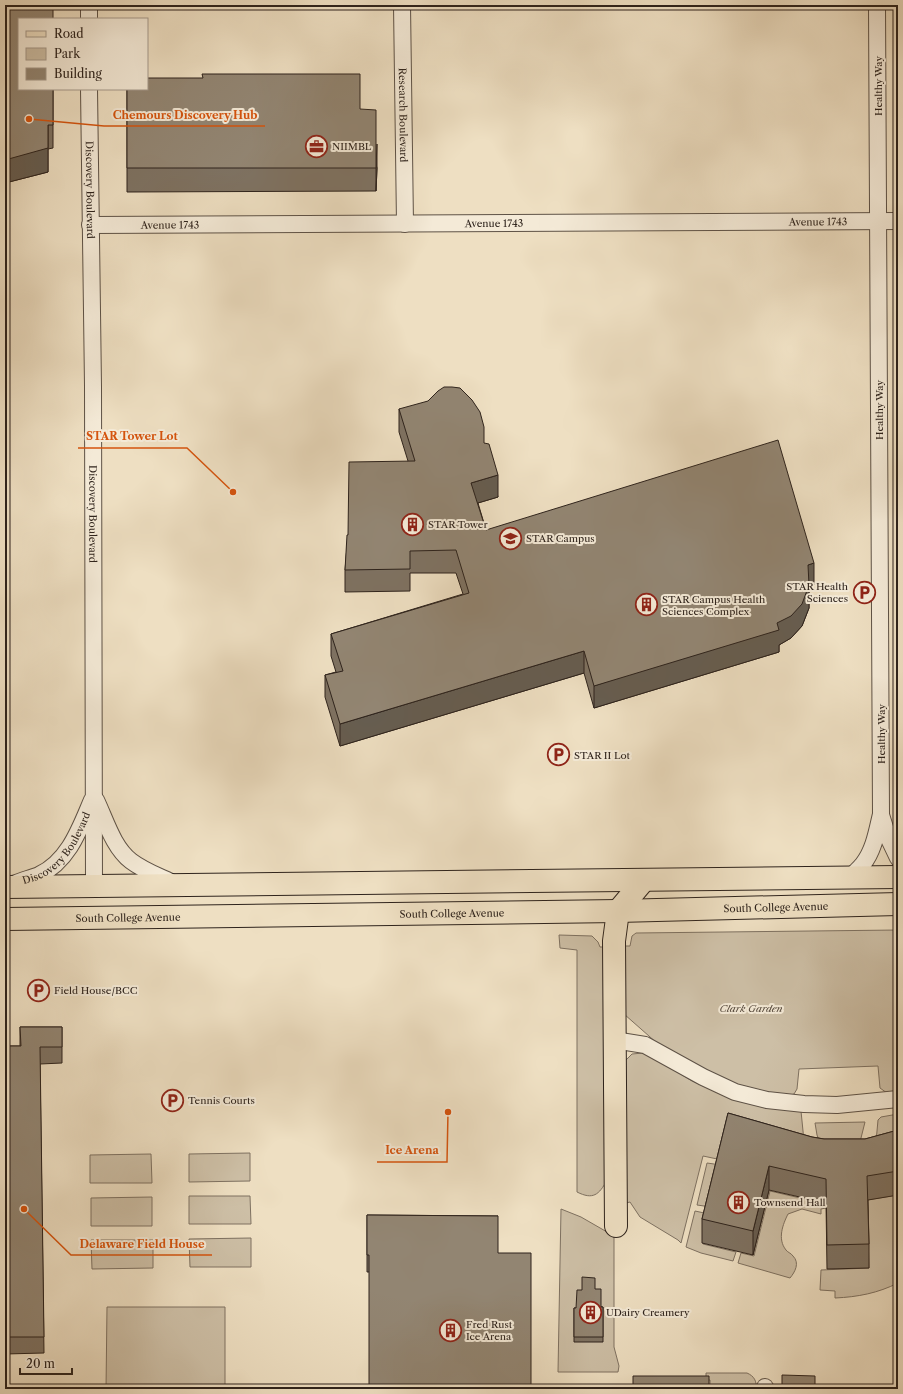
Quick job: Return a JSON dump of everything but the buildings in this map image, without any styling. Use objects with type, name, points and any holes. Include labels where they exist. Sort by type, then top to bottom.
[{"type":"main road","points":[[5,887],[898,877]]},
{"type":"main road","points":[[616,1226],[614,941],[618,912],[644,880]]},
{"type":"main road","name":"South College Avenue","points":[[5,919],[618,912],[898,904]]},
{"type":"street","points":[[89,5],[89,18]]},
{"type":"street","name":"Research Boulevard","points":[[402,5],[405,224]]},
{"type":"street","name":"Healthy Way","points":[[850,878],[863,865],[872,849],[881,814],[877,5]]},
{"type":"street","name":"Discovery Boulevard","points":[[90,90],[90,225],[93,386],[94,886]]},
{"type":"street","name":"Avenue 1743","points":[[90,225],[898,221]]},
{"type":"street","name":"Discovery Boulevard","points":[[94,795],[114,839],[123,853],[132,862],[180,885]]},
{"type":"street","name":"Discovery Boulevard","points":[[5,887],[40,874],[52,867],[64,856],[82,824],[94,795]]},
{"type":"street","name":"Healthy Way","points":[[881,814],[888,837],[898,858]]},
{"type":"street","points":[[614,1040],[645,1045],[703,1077],[734,1092],[767,1100],[804,1104],[837,1105],[898,1099]]},
{"type":"green space","name":"Clark Garden","points":[[898,930],[898,1093],[887,1093],[880,1088],[878,1066],[799,1069],[797,1089],[794,1094],[787,1096],[758,1092],[721,1080],[658,1044],[624,1014],[623,946],[630,946],[632,936],[636,933]]},
{"type":"green space","points":[[559,935],[592,936],[598,942],[600,947],[607,947],[607,1180],[595,1195],[591,1196],[577,1192],[577,950],[560,948]]},
{"type":"green space","points":[[643,1053],[653,1057],[692,1081],[729,1098],[765,1107],[801,1111],[804,1141],[722,1160],[703,1156],[681,1243],[640,1217],[630,1202],[626,1203],[625,1061],[632,1054]]},
{"type":"green space","points":[[898,1114],[898,1153],[876,1142],[878,1120],[881,1117]]},
{"type":"green space","points":[[865,1122],[859,1146],[822,1148],[817,1135],[815,1123]]},
{"type":"green space","points":[[250,1153],[250,1181],[189,1182],[189,1154]]},
{"type":"green space","points":[[151,1154],[152,1183],[90,1183],[90,1155]]},
{"type":"green space","points":[[707,1163],[721,1165],[711,1207],[697,1205]]},
{"type":"green space","points":[[770,1191],[826,1204],[826,1208],[821,1209],[821,1214],[802,1209],[788,1214],[784,1222],[781,1236],[783,1246],[792,1255],[796,1262],[795,1270],[790,1278],[738,1263],[741,1253],[754,1256]]},
{"type":"green space","points":[[898,1195],[898,1283],[875,1292],[835,1298],[835,1291],[820,1290],[821,1270],[869,1268],[867,1200]]},
{"type":"green space","points":[[189,1196],[250,1196],[251,1224],[189,1224]]},
{"type":"green space","points":[[152,1197],[152,1226],[91,1226],[91,1198]]},
{"type":"green space","points":[[561,1209],[581,1217],[614,1236],[614,1347],[619,1366],[618,1372],[558,1372]]},
{"type":"green space","points":[[695,1211],[709,1214],[703,1244],[736,1252],[733,1261],[701,1253],[686,1247]]},
{"type":"green space","points":[[251,1238],[251,1267],[190,1267],[189,1239]]},
{"type":"green space","points":[[91,1240],[153,1240],[153,1268],[92,1269]]},
{"type":"green space","points":[[107,1307],[225,1307],[225,1389],[106,1389]]},
{"type":"green space","points":[[706,1373],[747,1373],[754,1379],[756,1389],[710,1389],[710,1380],[706,1380]]},
{"type":"place","name":"Chemours Discovery Hub","points":[[29,119]]},
{"type":"place","name":"NIIMBL","points":[[317,146]]},
{"type":"place","name":"STAR Tower Lot","points":[[233,492]]},
{"type":"place","name":"STAR Tower","points":[[413,524]]},
{"type":"place","name":"STAR Campus","points":[[510,538]]},
{"type":"place","name":"STAR Health Sciences","points":[[864,592]]},
{"type":"place","name":"STAR Campus Health Sciences Complex","points":[[646,605]]},
{"type":"place","name":"STAR II Lot","points":[[558,755]]},
{"type":"place","name":"Field House/BCC","points":[[39,990]]},
{"type":"place","name":"Tennis Courts","points":[[172,1100]]},
{"type":"place","name":"Ice Arena","points":[[448,1112]]},
{"type":"place","name":"Townsend Hall","points":[[739,1202]]},
{"type":"place","name":"Delaware Field House","points":[[24,1209]]},
{"type":"place","name":"UDairy Creamery","points":[[590,1312]]},
{"type":"place","name":"Fred Rust Ice Arena","points":[[450,1330]]}]
